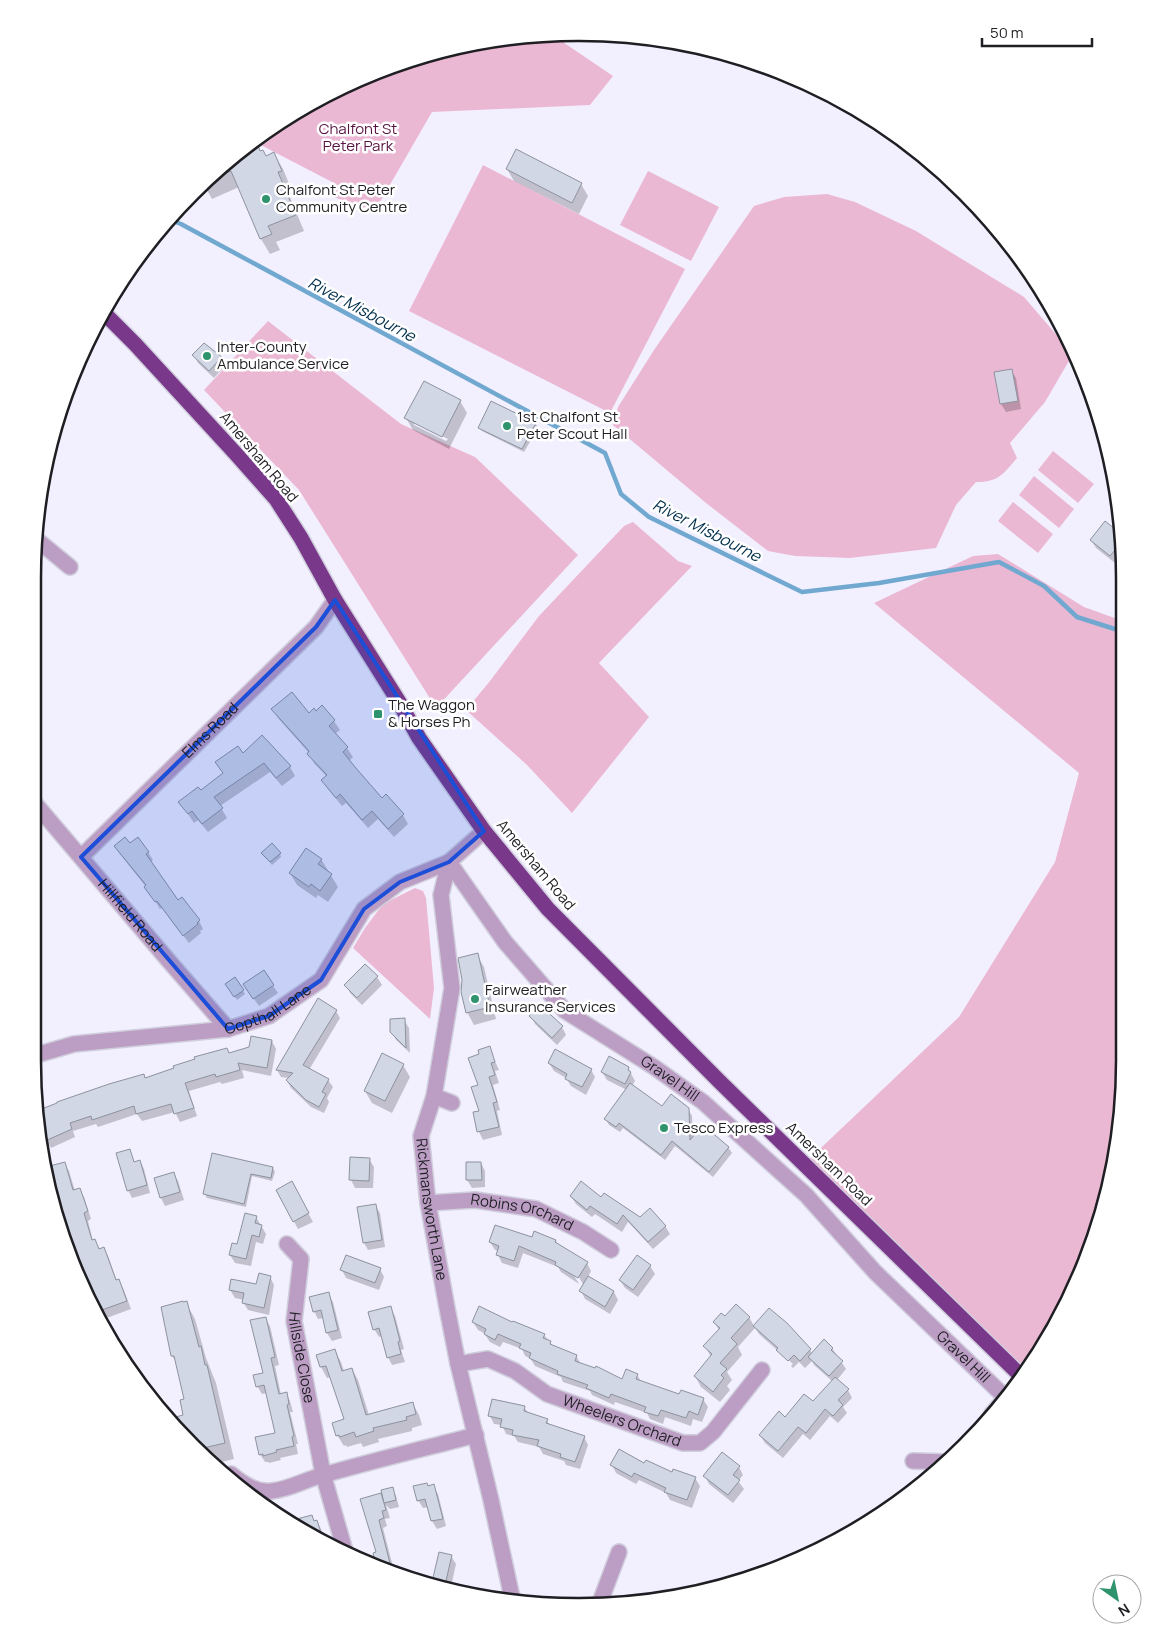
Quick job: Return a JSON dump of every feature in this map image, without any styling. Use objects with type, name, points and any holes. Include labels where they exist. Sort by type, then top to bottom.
[{"type":"highway","name":"Amersham Road","points":[[109,318],[276,499],[419,738],[484,831],[548,909],[726,1088],[1016,1372]]},
{"type":"street","points":[[42,544],[70,567]]},
{"type":"street","name":"Elms Road","points":[[82,857],[316,627],[335,600]]},
{"type":"street","name":"Hillfield Road","points":[[41,811],[228,1029]]},
{"type":"street","points":[[449,862],[484,831]]},
{"type":"street","name":"Copthall Lane","points":[[41,1053],[74,1044],[228,1029],[268,1016],[321,980],[364,909],[400,882],[449,862]]},
{"type":"street","name":"Rickmansworth Lane","points":[[449,862],[441,895],[452,988],[434,1096],[421,1136],[428,1203],[458,1364],[476,1435],[511,1593]]},
{"type":"street","name":"Gravel Hill","points":[[449,862],[505,942],[566,1010],[654,1067],[703,1102],[806,1195],[875,1272],[1001,1392]]},
{"type":"street","points":[[434,1096],[452,1103]]},
{"type":"street","name":"Robins Orchard","points":[[428,1203],[475,1200],[536,1209],[583,1232],[611,1250]]},
{"type":"street","name":"Hillside Close","points":[[287,1244],[301,1260],[294,1321],[323,1474],[343,1543]]},
{"type":"street","name":"Wheelers Orchard","points":[[458,1364],[488,1360],[515,1371],[546,1394],[683,1443],[700,1443],[713,1432],[762,1370]]},
{"type":"street","points":[[252,1488],[261,1491],[272,1491],[295,1486],[323,1474],[476,1435]]},
{"type":"street","points":[[913,1461],[935,1462]]},
{"type":"street","points":[[602,1597],[619,1552]]},
{"type":"highlighted area","points":[[335,600],[484,831],[449,862],[400,882],[364,909],[321,980],[269,1016],[228,1029],[81,857],[316,627]]},
{"type":"green space","name":"Chalfont St Peter Park","points":[[562,41],[613,76],[590,105],[432,112],[380,202],[362,208],[329,195],[334,183],[261,145],[310,113],[373,82],[439,60],[474,52],[508,46]]},
{"type":"green space","points":[[483,165],[685,269],[610,413],[409,311]]},
{"type":"green space","points":[[648,171],[719,207],[691,261],[620,225]]},
{"type":"green space","points":[[827,194],[855,202],[916,231],[1024,297],[1057,336],[1069,361],[1045,402],[1010,443],[1017,458],[995,479],[976,482],[956,505],[936,548],[850,558],[795,556],[768,551],[706,503],[613,425],[618,407],[654,350],[754,206],[784,197]]},
{"type":"green space","points":[[268,321],[401,424],[475,457],[578,555],[436,708],[299,490],[204,390]]},
{"type":"green space","points":[[1053,451],[1094,484],[1078,503],[1038,470]]},
{"type":"green space","points":[[1034,476],[1074,509],[1059,528],[1019,495]]},
{"type":"green space","points":[[1013,502],[1053,534],[1038,553],[998,521]]},
{"type":"green space","points":[[633,522],[678,561],[692,566],[599,663],[649,717],[572,813],[527,765],[466,710],[539,616],[624,526]]},
{"type":"green space","points":[[998,554],[1084,607],[1116,619],[1116,1060],[1115,1096],[1111,1131],[1097,1200],[1075,1266],[1044,1329],[1016,1372],[804,1164],[959,1017],[1055,862],[1079,773],[874,603],[973,556]]},
{"type":"green space","points":[[415,888],[423,891],[426,898],[434,988],[430,1019],[353,948],[383,904]]},
{"type":"building","name":"Chalfont St Peter Community Centre","points":[[258,147],[260,151],[263,150],[266,156],[274,152],[282,171],[278,172],[296,215],[268,226],[272,234],[260,239],[231,171],[226,173]]},
{"type":"building","points":[[516,149],[582,183],[572,203],[506,169]]},
{"type":"building","name":"Inter-County Ambulance Service","points":[[204,343],[222,357],[209,371],[192,355]]},
{"type":"building","points":[[1012,369],[1018,401],[1000,404],[994,372]]},
{"type":"building","points":[[424,381],[461,400],[442,437],[404,418]]},
{"type":"building","name":"1st Chalfont St Peter Scout Hall","points":[[491,401],[536,423],[522,449],[478,428]]},
{"type":"building","points":[[1105,521],[1113,528],[1115,550],[1110,556],[1090,540]]},
{"type":"building","points":[[292,692],[309,713],[314,708],[316,711],[322,705],[335,720],[329,726],[348,747],[343,752],[382,798],[386,794],[404,814],[388,829],[372,811],[362,820],[340,794],[336,798],[321,780],[327,775],[307,754],[309,751],[271,709]]},
{"type":"building","points":[[262,735],[291,766],[276,778],[264,763],[214,797],[223,808],[202,824],[192,811],[188,814],[178,802],[198,787],[201,790],[223,773],[215,762],[238,746],[243,753]]},
{"type":"building","points":[[125,837],[130,843],[138,837],[149,852],[146,854],[178,900],[182,897],[200,920],[198,924],[183,936],[144,887],[146,885],[114,846]]},
{"type":"building","points":[[272,843],[281,853],[270,862],[261,853]]},
{"type":"building","points":[[306,848],[322,859],[318,864],[332,874],[320,891],[311,884],[309,887],[289,873]]},
{"type":"building","points":[[478,953],[490,1007],[466,1013],[461,992],[462,980],[458,958]]},
{"type":"building","points":[[365,964],[378,976],[357,998],[344,985]]},
{"type":"building","points":[[264,970],[274,985],[253,999],[243,984]]},
{"type":"building","points":[[235,977],[244,990],[234,997],[225,984]]},
{"type":"building","points":[[318,998],[337,1010],[303,1065],[329,1079],[322,1092],[326,1094],[319,1107],[306,1100],[286,1080],[293,1073],[276,1070]]},
{"type":"building","points":[[540,1005],[563,1026],[552,1038],[529,1016]]},
{"type":"building","points":[[405,1018],[406,1048],[390,1032],[390,1019]]},
{"type":"building","points":[[251,1036],[272,1040],[267,1068],[238,1063],[240,1070],[216,1077],[215,1074],[185,1083],[194,1108],[174,1114],[171,1104],[136,1114],[134,1106],[92,1120],[91,1116],[70,1123],[72,1129],[48,1140],[43,1108],[57,1102],[144,1074],[145,1078],[195,1059],[194,1057],[227,1048],[229,1053],[249,1047]]},
{"type":"building","points":[[490,1046],[495,1062],[491,1063],[495,1075],[489,1077],[497,1102],[493,1103],[499,1127],[477,1132],[473,1112],[479,1111],[471,1087],[478,1085],[468,1058],[479,1054],[478,1050]]},
{"type":"building","points":[[555,1049],[592,1069],[582,1087],[565,1079],[567,1074],[548,1063]]},
{"type":"building","points":[[382,1053],[404,1064],[385,1101],[364,1091]]},
{"type":"building","points":[[609,1056],[629,1067],[628,1070],[631,1072],[625,1084],[601,1072]]},
{"type":"building","points":[[630,1083],[662,1106],[671,1094],[689,1108],[690,1140],[703,1125],[729,1147],[709,1172],[672,1141],[661,1155],[619,1123],[616,1127],[604,1119]]},
{"type":"building","points":[[130,1149],[134,1162],[140,1160],[147,1185],[127,1191],[116,1153]]},
{"type":"building","points":[[212,1153],[273,1167],[271,1178],[251,1174],[244,1204],[203,1194]]},
{"type":"building","points":[[350,1157],[370,1158],[369,1181],[349,1180]]},
{"type":"building","points":[[65,1162],[73,1190],[80,1188],[88,1211],[84,1213],[92,1240],[95,1239],[99,1249],[104,1247],[116,1280],[119,1279],[127,1301],[103,1310],[82,1266],[70,1233],[52,1165]]},
{"type":"building","points":[[466,1162],[481,1162],[482,1180],[466,1180]]},
{"type":"building","points":[[174,1172],[180,1192],[160,1198],[154,1178]]},
{"type":"building","points":[[292,1181],[309,1213],[293,1222],[276,1190]]},
{"type":"building","points":[[581,1181],[601,1197],[604,1193],[640,1217],[650,1208],[666,1226],[648,1242],[623,1215],[617,1224],[590,1206],[587,1210],[570,1196]]},
{"type":"building","points":[[376,1204],[382,1240],[363,1243],[357,1207]]},
{"type":"building","points":[[245,1213],[257,1216],[255,1223],[262,1225],[259,1237],[252,1235],[246,1259],[229,1255],[232,1243],[237,1244]]},
{"type":"building","points":[[495,1225],[532,1237],[534,1231],[556,1240],[555,1242],[588,1262],[578,1278],[555,1265],[556,1262],[519,1246],[514,1261],[496,1255],[499,1246],[489,1242]]},
{"type":"building","points":[[346,1255],[381,1268],[375,1283],[340,1270]]},
{"type":"building","points":[[637,1255],[651,1265],[633,1290],[619,1280]]},
{"type":"building","points":[[259,1273],[271,1276],[264,1308],[242,1303],[244,1293],[229,1290],[231,1279],[256,1284]]},
{"type":"building","points":[[588,1276],[614,1291],[605,1307],[579,1291]]},
{"type":"building","points":[[329,1292],[338,1330],[326,1333],[321,1310],[313,1312],[309,1297]]},
{"type":"building","points":[[187,1301],[199,1347],[201,1346],[205,1365],[207,1365],[225,1443],[207,1447],[177,1417],[183,1415],[180,1400],[184,1399],[174,1356],[171,1356],[161,1307]]},
{"type":"building","points":[[736,1304],[750,1317],[731,1338],[737,1344],[720,1363],[727,1369],[721,1375],[724,1378],[713,1392],[694,1376],[712,1354],[703,1346],[720,1328],[713,1322],[721,1313],[725,1316]]},
{"type":"building","points":[[391,1306],[400,1341],[398,1342],[401,1354],[387,1358],[379,1328],[373,1330],[368,1312]]},
{"type":"building","points":[[479,1306],[512,1322],[545,1334],[543,1338],[551,1341],[550,1344],[577,1355],[575,1361],[595,1368],[596,1366],[622,1379],[626,1369],[638,1374],[636,1379],[679,1394],[681,1390],[704,1398],[698,1415],[689,1411],[686,1418],[661,1410],[658,1416],[644,1412],[646,1407],[611,1394],[609,1398],[586,1388],[588,1385],[557,1374],[558,1371],[529,1358],[531,1353],[519,1348],[521,1344],[498,1334],[495,1340],[484,1334],[486,1329],[472,1322]]},
{"type":"building","points":[[769,1308],[787,1323],[811,1349],[800,1361],[794,1355],[788,1361],[776,1350],[778,1348],[753,1326]]},
{"type":"building","points":[[266,1317],[275,1357],[271,1358],[279,1394],[287,1392],[289,1404],[287,1405],[294,1436],[292,1437],[294,1446],[276,1450],[277,1452],[263,1456],[263,1454],[259,1455],[255,1437],[275,1433],[264,1385],[256,1387],[253,1375],[263,1373],[250,1320]]},
{"type":"building","points":[[824,1339],[833,1348],[831,1350],[843,1361],[829,1376],[808,1357]]},
{"type":"building","points":[[335,1349],[342,1371],[352,1368],[366,1415],[413,1402],[416,1414],[406,1417],[407,1420],[373,1428],[374,1431],[356,1437],[354,1432],[340,1437],[339,1435],[336,1436],[332,1423],[344,1419],[326,1366],[320,1367],[316,1355]]},
{"type":"building","points":[[835,1377],[849,1389],[838,1400],[843,1405],[833,1416],[825,1409],[806,1433],[798,1427],[778,1451],[759,1435],[779,1411],[785,1417],[804,1394],[813,1401]]},
{"type":"building","points":[[492,1399],[525,1406],[524,1411],[548,1419],[546,1423],[585,1436],[575,1462],[560,1457],[561,1454],[537,1446],[539,1440],[512,1435],[513,1430],[500,1427],[502,1419],[488,1416]]},
{"type":"building","points":[[619,1449],[644,1463],[646,1460],[672,1472],[673,1469],[696,1477],[687,1500],[664,1492],[666,1488],[634,1473],[632,1477],[610,1465]]},
{"type":"building","points":[[722,1452],[740,1466],[733,1475],[740,1480],[728,1495],[703,1476]]},
{"type":"building","points":[[427,1483],[428,1486],[434,1484],[443,1519],[431,1521],[425,1499],[417,1501],[413,1486]]},
{"type":"building","points":[[393,1487],[396,1500],[384,1503],[381,1490]]},
{"type":"building","points":[[381,1493],[386,1510],[382,1511],[384,1518],[379,1520],[390,1563],[373,1557],[373,1553],[376,1552],[360,1499]]},
{"type":"building","points":[[312,1515],[314,1521],[317,1520],[321,1531],[310,1526],[298,1519]]},
{"type":"building","points":[[439,1552],[452,1555],[446,1581],[433,1577]]},
{"type":"waterway","name":"River Misbourne","points":[[177,222],[605,453],[621,494],[649,517],[802,592],[879,583],[999,562],[1044,586],[1077,617],[1116,629]]},
{"type":"place","name":"Chalfont St Peter Community Centre","points":[[266,199]]},
{"type":"place","name":"Inter-County Ambulance Service","points":[[207,356]]},
{"type":"place","name":"1st Chalfont St Peter Scout Hall","points":[[507,426]]},
{"type":"place","name":"The Waggon & Horses Ph","points":[[378,714]]},
{"type":"place","name":"Fairweather Insurance Services","points":[[475,999]]},
{"type":"place","name":"Tesco Express","points":[[664,1128]]}]
